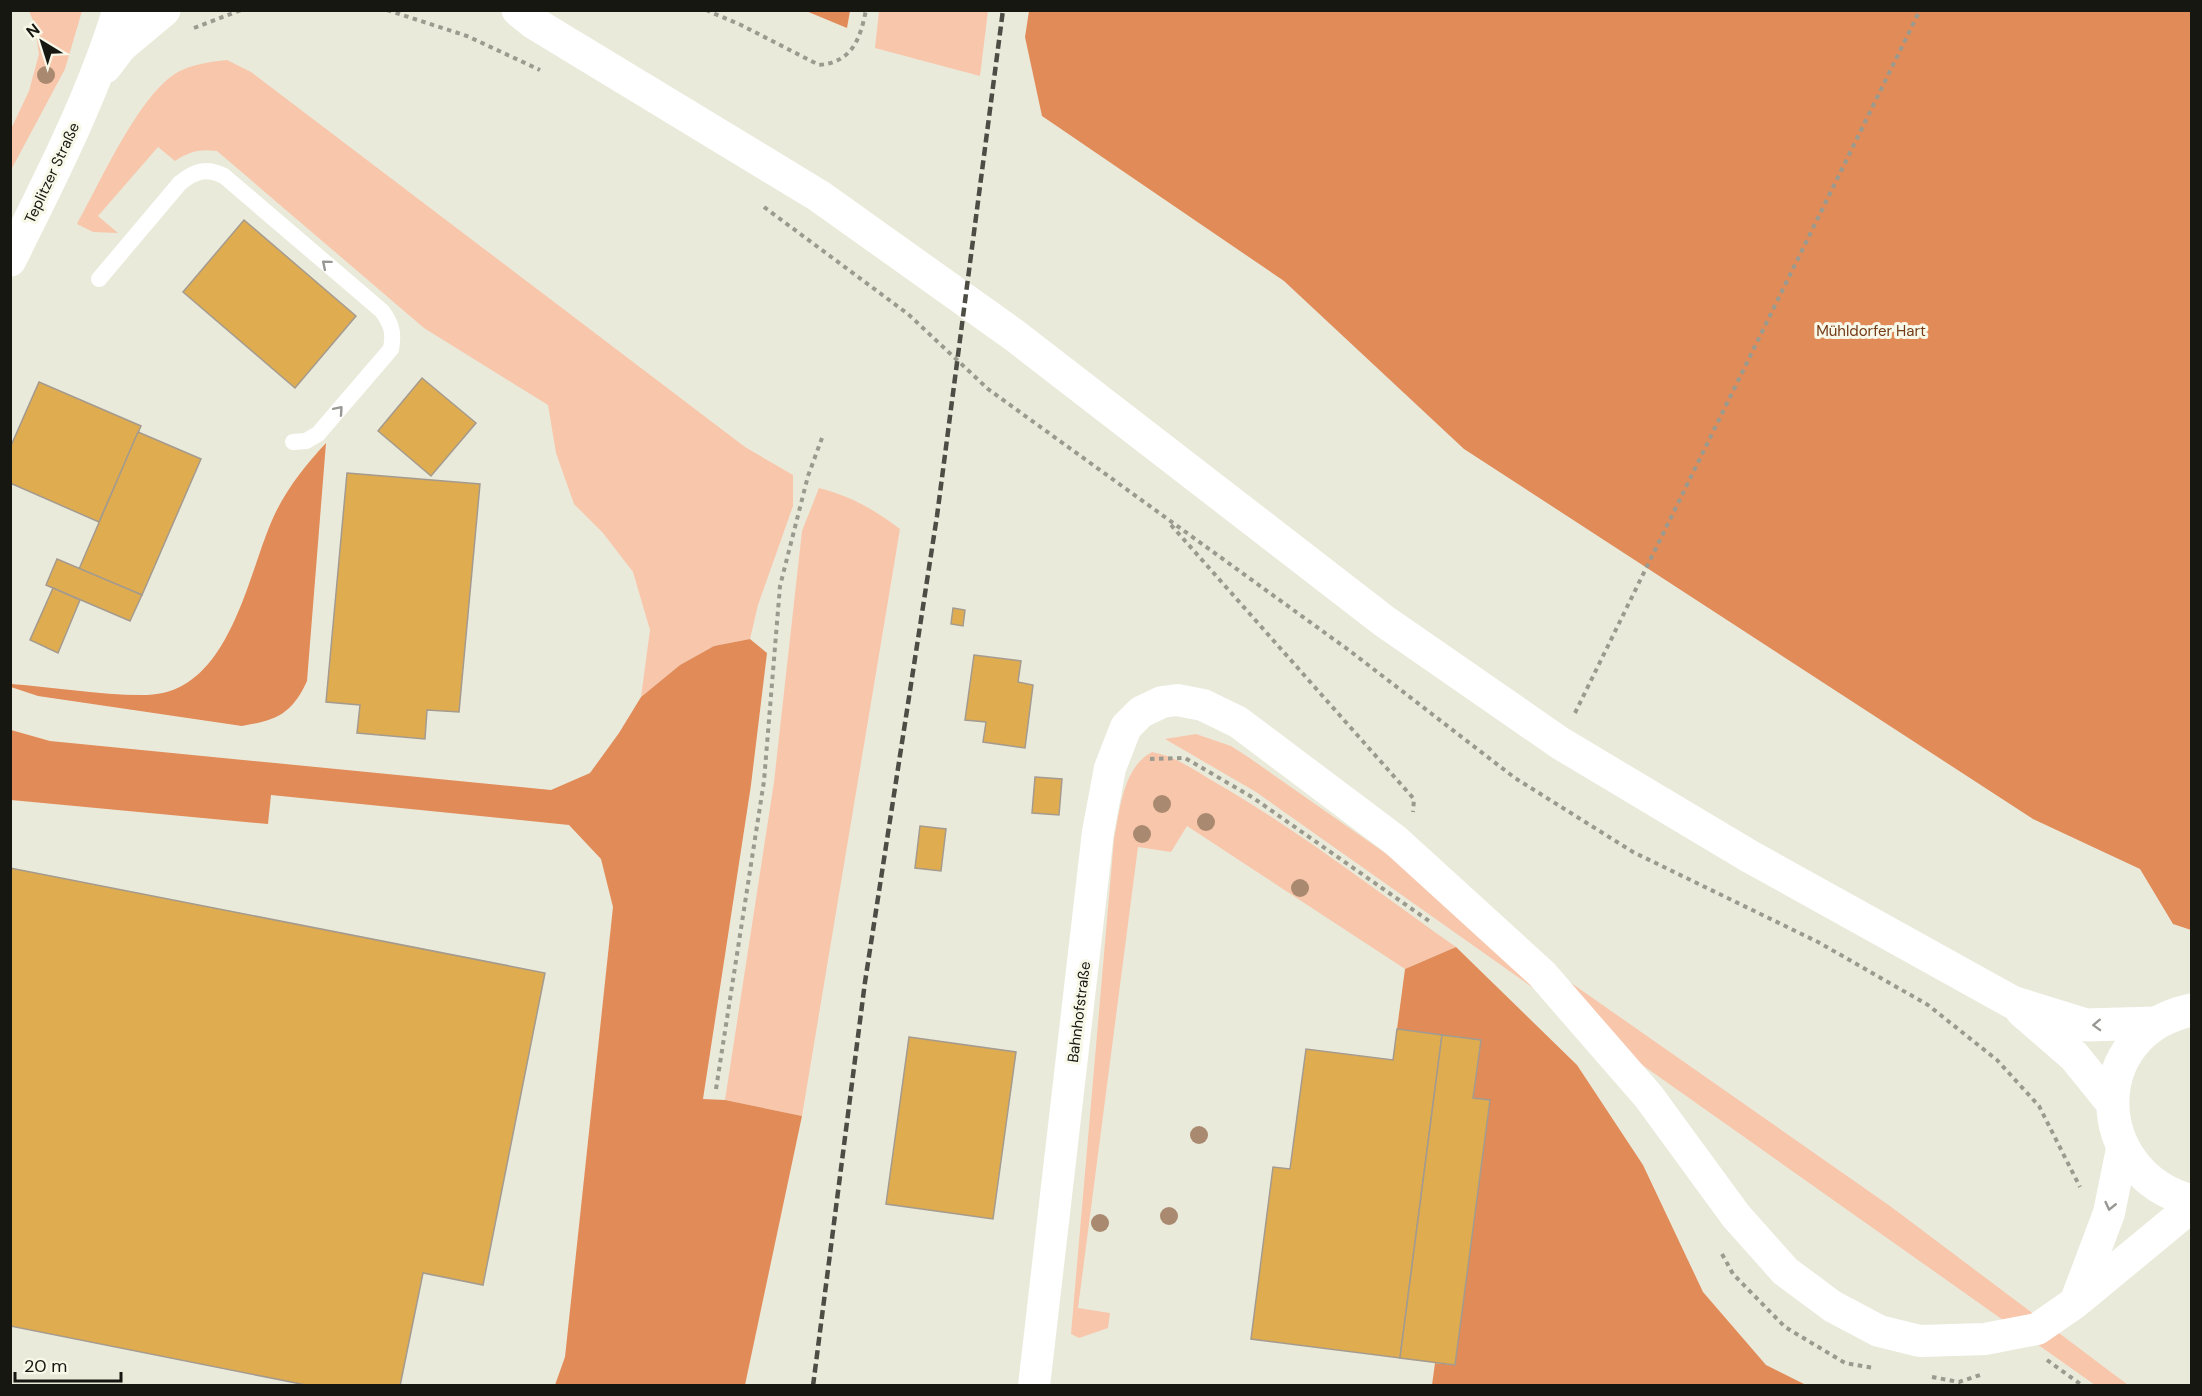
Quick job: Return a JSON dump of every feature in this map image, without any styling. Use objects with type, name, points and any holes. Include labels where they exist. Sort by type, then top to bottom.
[{"type":"main road","name":"Teplitzer Straße","points":[[10,260],[55,171],[100,68],[118,10]]},
{"type":"main road","name":"Teplitzer Straße","points":[[91,86],[121,46],[163,11]]},
{"type":"main road","points":[[519,15],[819,196],[1014,335],[1384,621],[1560,743],[1749,856],[2012,1002],[2086,1025],[2156,1023]]},
{"type":"main road","points":[[2012,1002],[2074,1056],[2112,1103]]},
{"type":"main road","points":[[2192,1010],[2177,1013],[2156,1023],[2138,1039],[2124,1058],[2115,1080],[2112,1103],[2114,1126],[2122,1149],[2135,1169],[2152,1184],[2173,1196],[2192,1201]]},
{"type":"street","name":"Bahnhofstraße","points":[[1034,1386],[1098,832],[1110,768],[1126,727],[1141,712],[1162,702],[1177,700],[1203,705],[1238,722],[1395,840],[1542,974],[1649,1097],[1736,1216],[1785,1271],[1832,1306],[1879,1331],[1920,1341],[1985,1339],[2037,1329],[2076,1302],[2192,1206]]},
{"type":"street","points":[[2076,1302],[2109,1213],[2122,1149]]},
{"type":"lane","points":[[99,279],[180,183],[193,173],[211,170],[224,176],[382,311],[391,323],[394,335],[391,350],[318,434],[306,441],[293,442]]},
{"type":"path","points":[[163,11],[196,29],[241,10]]},
{"type":"path","points":[[387,10],[467,36],[546,73]]},
{"type":"path","points":[[706,10],[741,25],[819,65],[832,64],[852,51],[861,34],[866,10]]},
{"type":"path","points":[[1560,743],[1920,10]]},
{"type":"path","points":[[759,203],[908,315],[988,389],[1350,651],[1515,778],[1633,852],[1818,942],[1928,1005],[1997,1060],[2039,1106],[2079,1186],[2109,1213]]},
{"type":"path","points":[[716,1089],[764,781],[780,586],[808,476],[822,438]]},
{"type":"path","points":[[1164,518],[1414,799],[1413,815],[1368,878]]},
{"type":"path","points":[[1149,759],[1161,756],[1185,758],[1252,797],[1438,927]]},
{"type":"path","points":[[1716,1245],[1733,1274],[1785,1327],[1845,1363],[1879,1368]]},
{"type":"path","points":[[2052,1350],[2043,1357],[2083,1386]]},
{"type":"path","points":[[1924,1376],[1959,1382],[1990,1372]]},
{"type":"shaded area","points":[[29,11],[82,11],[65,69],[11,170],[11,129],[29,91],[39,54],[34,23]]},
{"type":"shaded area","points":[[879,11],[988,11],[980,76],[875,48]]},
{"type":"shaded area","points":[[227,60],[251,72],[745,447],[793,475],[793,506],[758,605],[750,639],[714,646],[680,665],[641,697],[650,630],[633,572],[603,533],[574,504],[556,453],[548,405],[424,328],[217,151],[195,152],[175,161],[158,147],[98,216],[118,233],[93,232],[77,224],[135,119],[163,83],[178,72],[190,67]]},
{"type":"shaded area","points":[[819,488],[861,504],[900,529],[802,1116],[725,1100],[774,782],[802,531]]},
{"type":"shaded area","points":[[1196,734],[1231,746],[1248,757],[1890,1206],[2128,1385],[2095,1385],[1256,792],[1165,739]]},
{"type":"shaded area","points":[[1152,752],[1186,765],[1279,822],[1456,947],[1405,969],[1187,826],[1171,852],[1138,847],[1078,1308],[1110,1313],[1108,1328],[1079,1338],[1071,1334],[1114,839],[1124,790],[1129,778],[1142,759]]},
{"type":"green space","points":[[806,11],[850,11],[847,28]]},
{"type":"green space","name":"Mühldorfer Hart","points":[[1029,11],[2191,11],[2191,930],[2173,924],[2140,869],[2033,819],[1464,449],[1284,281],[1042,116],[1025,37]]},
{"type":"green space","points":[[326,443],[307,681],[295,701],[282,714],[265,721],[242,726],[38,696],[11,687],[11,684],[97,693],[147,695],[174,690],[197,676],[215,656],[230,631],[281,502],[302,471]]},
{"type":"green space","points":[[750,639],[767,653],[751,785],[703,1099],[725,1100],[802,1116],[745,1385],[555,1385],[565,1357],[613,907],[601,859],[569,825],[271,795],[268,824],[11,800],[11,730],[50,741],[551,790],[590,773],[641,697],[680,665],[714,646]]},
{"type":"green space","points":[[1456,947],[1577,1065],[1643,1165],[1703,1292],[1766,1365],[1806,1385],[1432,1385],[1435,1363],[1455,1365],[1490,1100],[1473,1098],[1481,1040],[1397,1029],[1405,969]]},
{"type":"building","points":[[244,220],[356,316],[295,388],[183,292]]},
{"type":"building","points":[[422,378],[476,423],[431,476],[378,431]]},
{"type":"building","points":[[39,382],[141,426],[99,522],[10,483],[10,448]]},
{"type":"building","points":[[138,432],[201,459],[142,595],[79,569]]},
{"type":"building","points":[[347,473],[480,484],[459,712],[427,710],[425,739],[357,733],[360,705],[326,702]]},
{"type":"building","points":[[57,559],[142,595],[130,621],[46,585]]},
{"type":"building","points":[[53,588],[80,600],[58,653],[30,640]]},
{"type":"building","points":[[953,608],[965,610],[963,626],[951,624]]},
{"type":"building","points":[[974,655],[1021,661],[1018,682],[1033,685],[1025,748],[983,742],[986,722],[965,720]]},
{"type":"building","points":[[1035,777],[1062,779],[1059,815],[1032,813]]},
{"type":"building","points":[[920,826],[946,829],[941,871],[915,868]]},
{"type":"building","points":[[10,868],[545,973],[483,1285],[423,1273],[400,1386],[311,1386],[10,1326]]},
{"type":"building","points":[[1397,1029],[1442,1035],[1400,1358],[1251,1339],[1273,1167],[1290,1169],[1306,1049],[1393,1060]]},
{"type":"building","points":[[1442,1035],[1481,1040],[1473,1098],[1490,1100],[1455,1365],[1400,1358]]},
{"type":"building","points":[[909,1037],[1016,1052],[993,1219],[886,1204]]},
{"type":"railway","points":[[813,1386],[865,982],[937,516],[1003,10]]}]
